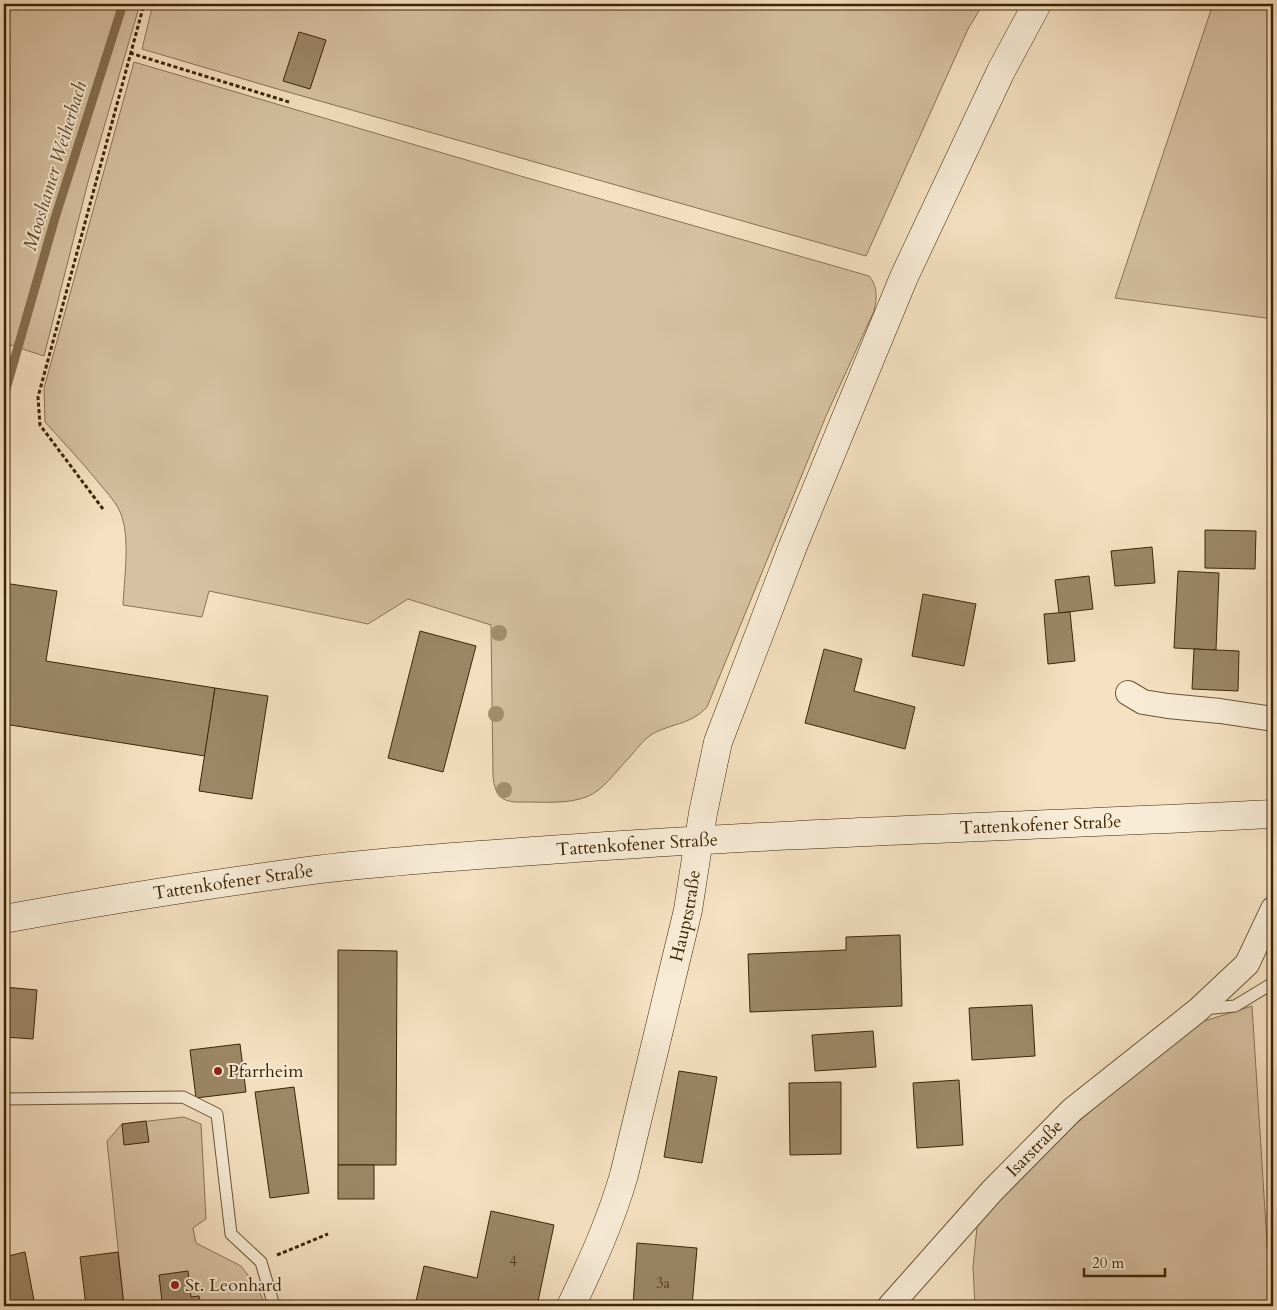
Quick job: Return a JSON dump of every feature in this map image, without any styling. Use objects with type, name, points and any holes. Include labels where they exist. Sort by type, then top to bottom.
[{"type":"main road","name":"Hauptstraße","points":[[571,1306],[597,1254],[624,1175],[688,910],[702,813],[718,742],[812,498],[904,277],[1001,71],[1037,4]]},
{"type":"main road","name":"Tattenkofener Straße","points":[[4,919],[316,870],[485,854],[698,839],[1085,824],[1273,814]]},
{"type":"street","points":[[1128,693],[1143,702],[1273,719]]},
{"type":"street","name":"Isarstraße","points":[[890,1306],[992,1191],[1072,1110],[1198,1010],[1247,964],[1273,909]]},
{"type":"lane","points":[[1198,1010],[1235,1006],[1273,983]]},
{"type":"lane","points":[[4,1099],[183,1097],[217,1114],[231,1234],[261,1262],[274,1306]]},
{"type":"path","points":[[103,509],[40,425],[38,397],[144,4]]},
{"type":"path","points":[[130,53],[289,102]]},
{"type":"path","points":[[261,1262],[328,1234]]},
{"type":"shaded area","points":[[4,4],[140,4],[88,182],[44,356],[4,343]]},
{"type":"shaded area","points":[[153,4],[983,4],[968,29],[866,256],[142,49]]},
{"type":"shaded area","points":[[1213,4],[1273,4],[1273,319],[1115,298]]},
{"type":"shaded area","points":[[134,62],[869,276],[872,280],[876,293],[874,311],[826,416],[707,707],[695,717],[648,737],[609,780],[592,794],[564,802],[517,802],[506,800],[498,794],[493,776],[491,625],[408,599],[368,624],[209,591],[202,617],[123,605],[126,537],[122,517],[109,495],[45,422],[44,388]]},
{"type":"shaded area","points":[[1252,1006],[1271,1306],[975,1306],[973,1267],[977,1227],[1002,1195],[1078,1122],[1198,1023]]},
{"type":"shaded area","points":[[184,1117],[201,1124],[206,1219],[193,1228],[196,1243],[241,1266],[257,1287],[266,1306],[124,1306],[107,1141],[122,1124]]},
{"type":"building","points":[[299,32],[326,40],[310,89],[283,81]]},
{"type":"building","points":[[1205,530],[1256,531],[1255,569],[1205,568]]},
{"type":"building","points":[[1152,547],[1155,583],[1115,586],[1111,551]]},
{"type":"building","points":[[1178,571],[1219,573],[1216,650],[1174,648]]},
{"type":"building","points":[[1089,576],[1093,609],[1059,613],[1055,580]]},
{"type":"building","points":[[4,583],[57,591],[46,661],[215,688],[205,756],[4,724]]},
{"type":"building","points":[[923,594],[976,604],[964,666],[912,656]]},
{"type":"building","points":[[1070,612],[1075,661],[1048,664],[1044,614]]},
{"type":"building","points":[[420,631],[476,646],[443,772],[388,758]]},
{"type":"building","points":[[824,649],[862,659],[854,691],[915,707],[905,749],[805,723]]},
{"type":"building","points":[[1194,649],[1239,651],[1238,691],[1192,689]]},
{"type":"building","points":[[215,688],[268,696],[252,799],[199,791]]},
{"type":"building","points":[[900,935],[902,1006],[750,1012],[748,954],[846,950],[846,937]]},
{"type":"building","points":[[338,950],[397,951],[396,1165],[338,1165]]},
{"type":"building","points":[[4,987],[37,990],[33,1039],[4,1037]]},
{"type":"building","points":[[1032,1005],[1035,1056],[972,1060],[969,1008]]},
{"type":"building","points":[[873,1031],[876,1067],[815,1071],[812,1035]]},
{"type":"building","name":"Pfarrheim","points":[[240,1044],[246,1092],[196,1098],[190,1050]]},
{"type":"building","points":[[679,1071],[717,1077],[702,1163],[664,1157]]},
{"type":"building","points":[[959,1080],[963,1145],[917,1148],[913,1083]]},
{"type":"building","points":[[841,1082],[841,1154],[790,1155],[789,1083]]},
{"type":"building","points":[[294,1087],[309,1193],[270,1198],[255,1092]]},
{"type":"building","points":[[146,1121],[149,1142],[124,1145],[122,1124]]},
{"type":"building","points":[[338,1165],[374,1165],[374,1199],[338,1199]]},
{"type":"building","points":[[491,1211],[554,1225],[537,1306],[415,1306],[424,1266],[477,1278]]},
{"type":"building","points":[[637,1243],[697,1248],[692,1306],[633,1306]]},
{"type":"building","points":[[25,1252],[35,1306],[4,1306],[4,1257]]},
{"type":"building","points":[[118,1252],[124,1306],[86,1306],[80,1257]]},
{"type":"building","name":"St. Leonhard","points":[[188,1271],[191,1297],[199,1296],[201,1306],[156,1306],[155,1301],[162,1301],[159,1275]]},
{"type":"building","points":[[335,1301],[337,1306],[322,1306]]},
{"type":"waterway","name":"Mooshamer Weiherbach","points":[[4,396],[55,218],[123,4]]},
{"type":"place","name":"Pfarrheim","points":[[218,1071]]},
{"type":"place","name":"St. Leonhard","points":[[175,1285]]}]
